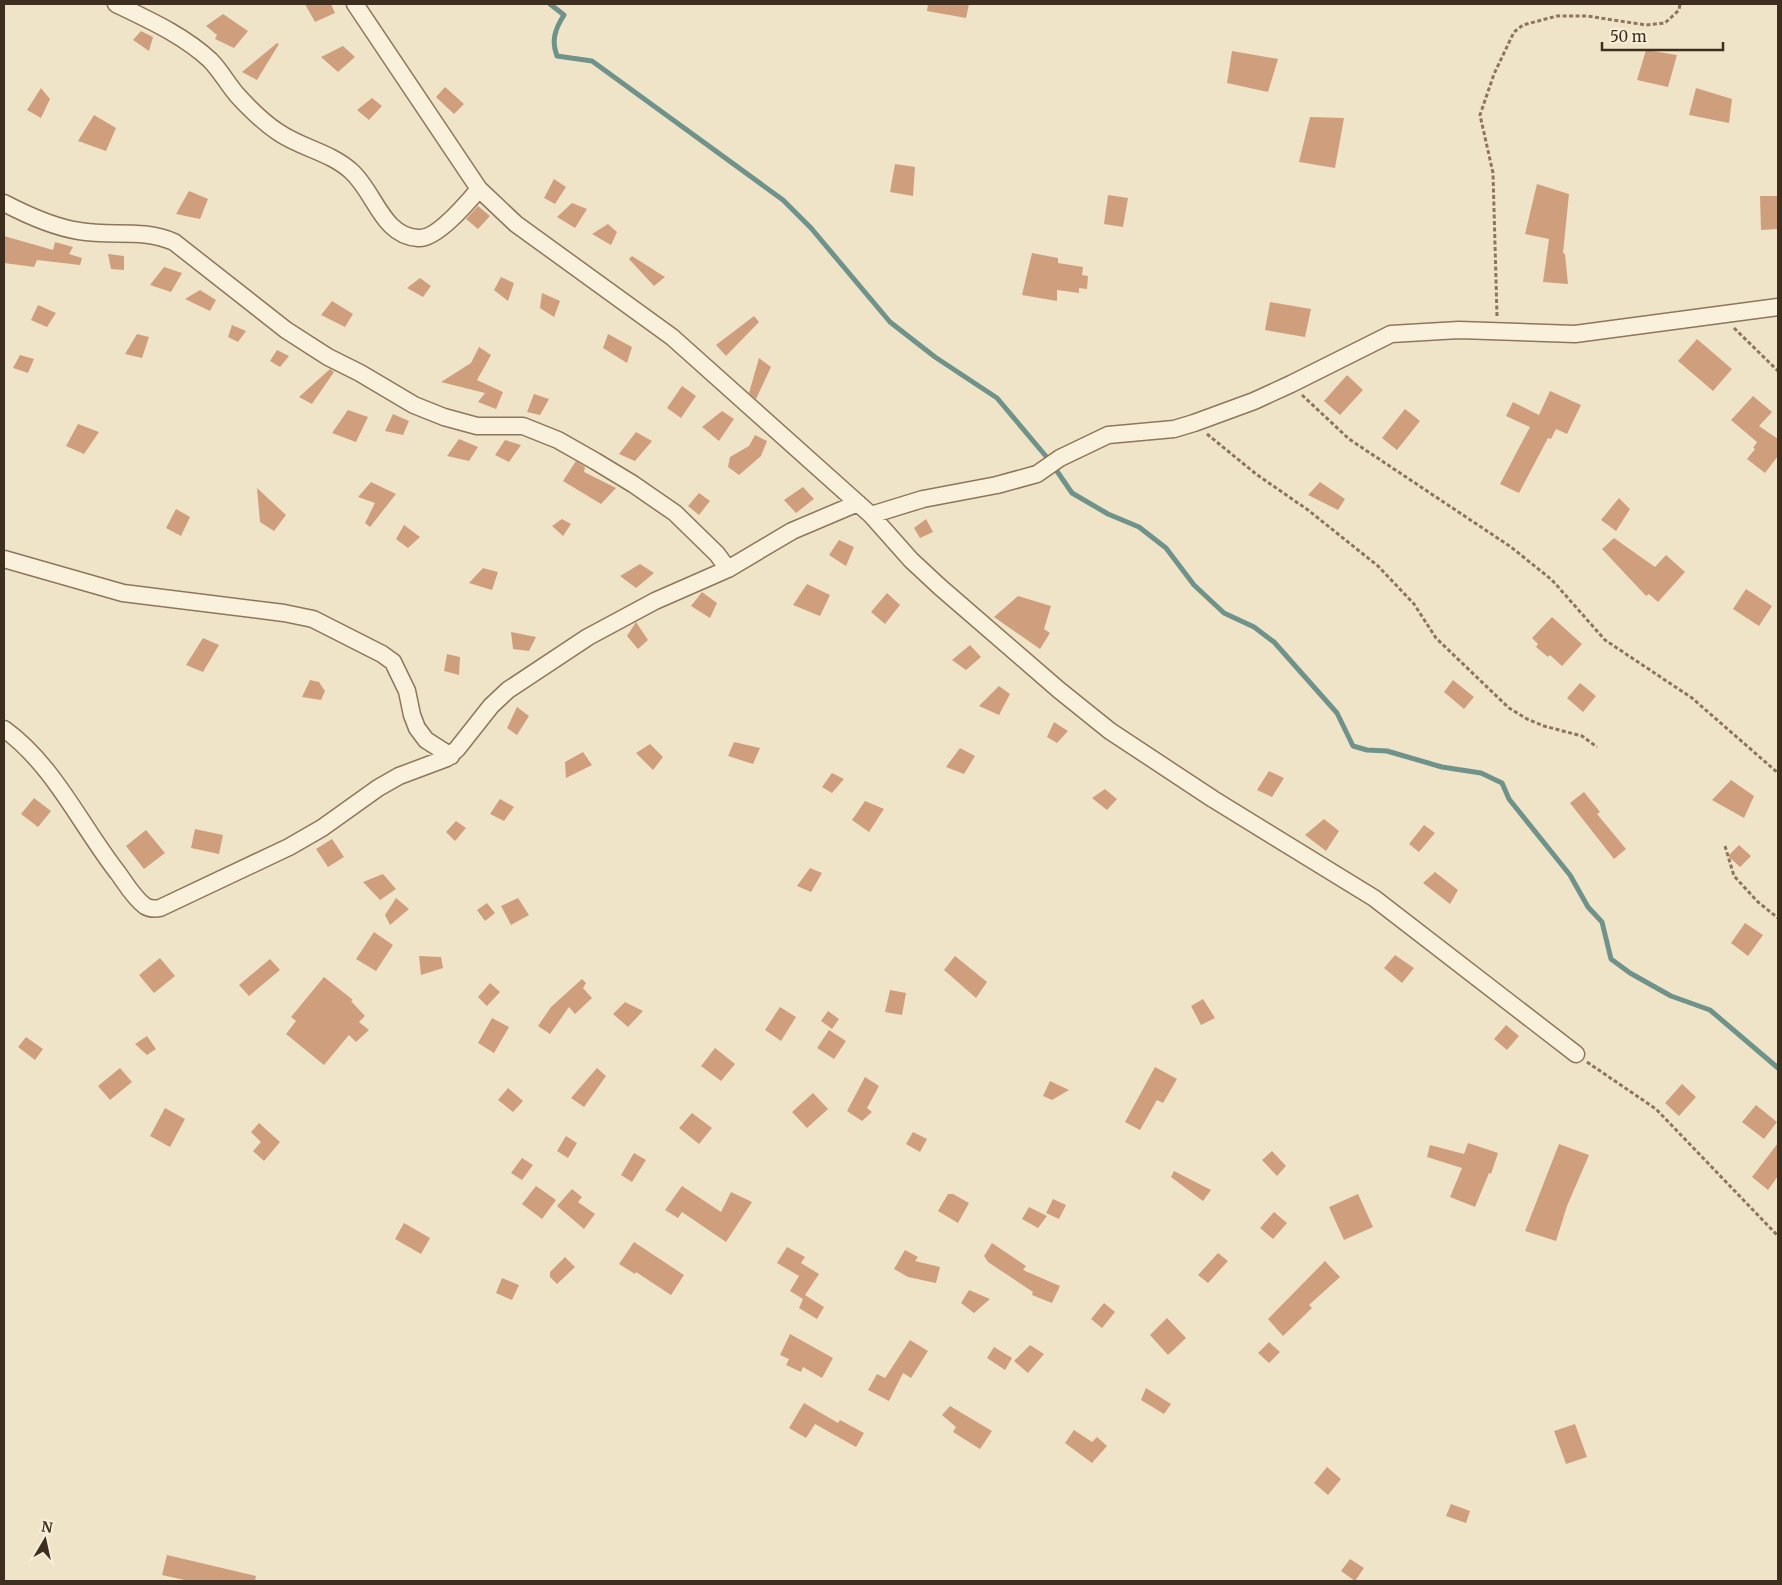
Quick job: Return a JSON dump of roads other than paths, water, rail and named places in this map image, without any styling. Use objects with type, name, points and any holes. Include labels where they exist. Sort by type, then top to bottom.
[{"type":"street","points":[[116,4],[175,34],[194,46],[211,62],[238,96],[278,132],[316,149],[351,170],[372,195],[386,221],[398,232],[420,239],[430,235],[464,206],[479,190]]},
{"type":"street","points":[[355,4],[479,190],[516,224],[672,337],[871,515],[911,560],[1059,690],[1110,731],[1213,799],[1374,898],[1576,1054]]},
{"type":"street","points":[[4,203],[48,222],[79,231],[108,234],[136,232],[157,235],[174,242],[286,330],[328,358],[360,372],[427,412],[477,426],[490,428],[512,425],[540,432],[618,475],[675,513],[717,554],[728,569]]},
{"type":"street","points":[[871,515],[923,499],[997,485],[1038,474],[1060,458],[1108,436],[1174,429],[1194,423],[1254,401],[1391,334],[1424,330],[1575,334],[1778,307]]},
{"type":"street","points":[[4,729],[48,774],[102,854],[137,897],[146,906],[154,909],[185,897],[289,847],[322,828],[378,788],[399,776],[451,756],[491,706],[525,677],[588,637],[625,616],[728,569],[792,531],[858,503]]},
{"type":"street","points":[[4,559],[123,593],[284,613],[313,619],[382,654],[393,662],[407,691],[417,728],[426,740],[451,756]]},
{"type":"waterway","points":[[550,4],[564,15],[558,25],[554,40],[557,56],[592,61],[783,200],[811,228],[890,322],[935,357],[997,398],[1050,461],[1072,493],[1108,514],[1139,527],[1166,548],[1194,585],[1224,613],[1254,627],[1274,642],[1337,713],[1353,746],[1367,750],[1387,751],[1442,767],[1481,773],[1502,783],[1509,799],[1570,875],[1588,907],[1602,922],[1611,959],[1630,973],[1671,996],[1710,1010],[1778,1068]]}]
